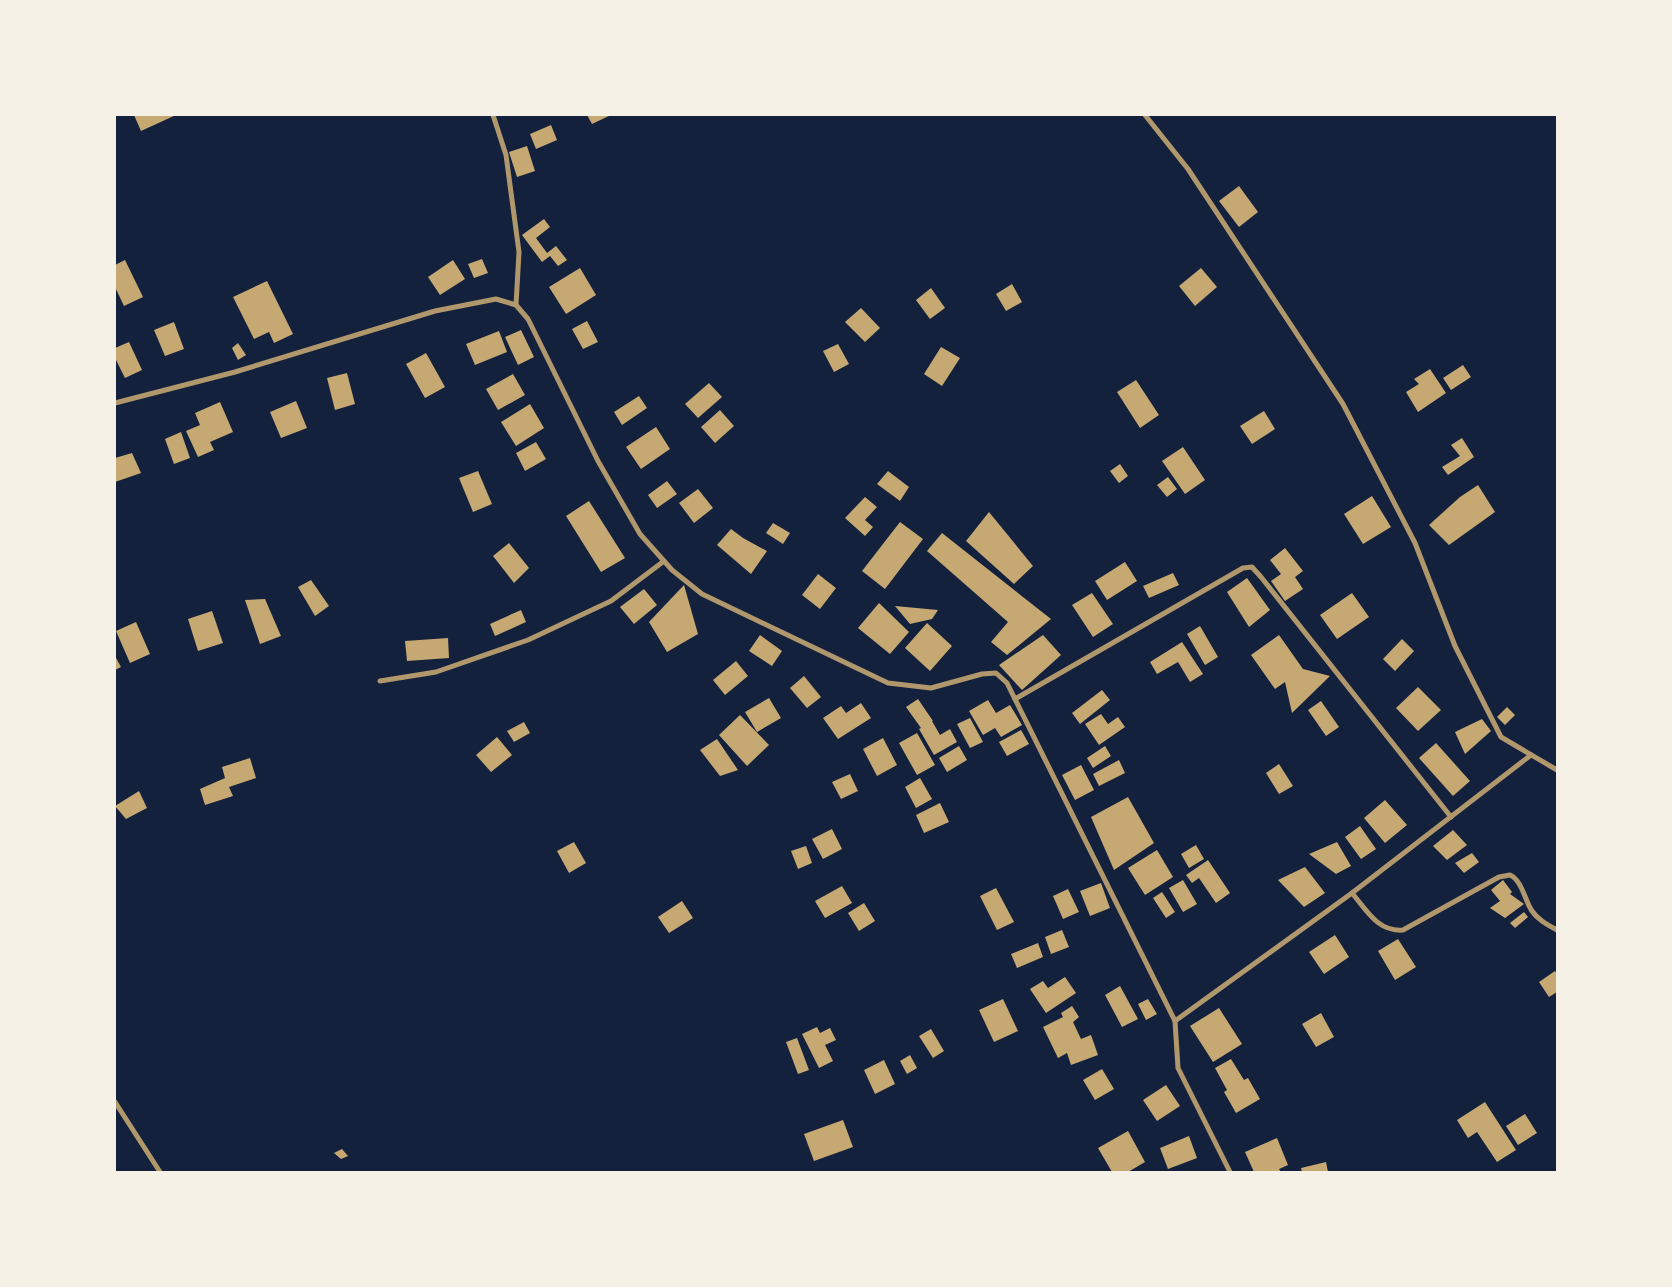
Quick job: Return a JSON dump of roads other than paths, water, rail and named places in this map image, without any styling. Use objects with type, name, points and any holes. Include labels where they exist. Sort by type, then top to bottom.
[{"type":"street","points":[[493,115],[506,156],[519,252],[516,305]]},
{"type":"street","points":[[1145,115],[1188,169],[1344,404],[1415,544],[1455,646],[1501,737],[1557,770]]},
{"type":"street","points":[[115,403],[234,372],[435,311],[496,299],[516,305],[528,319],[598,461],[640,534],[672,570],[702,594],[888,683],[931,688],[982,674],[996,673],[1007,683],[1175,1021],[1178,1068],[1230,1172]]},
{"type":"street","points":[[380,682],[436,672],[528,640],[611,601],[664,561]]},
{"type":"street","points":[[1015,699],[1243,568],[1252,567],[1451,817]]},
{"type":"street","points":[[1175,1021],[1352,893],[1531,755]]},
{"type":"street","points":[[1352,893],[1379,925],[1387,929],[1403,930],[1499,876],[1510,875],[1517,880],[1527,903],[1536,917],[1557,930]]},
{"type":"street","points":[[115,1102],[160,1172]]}]
